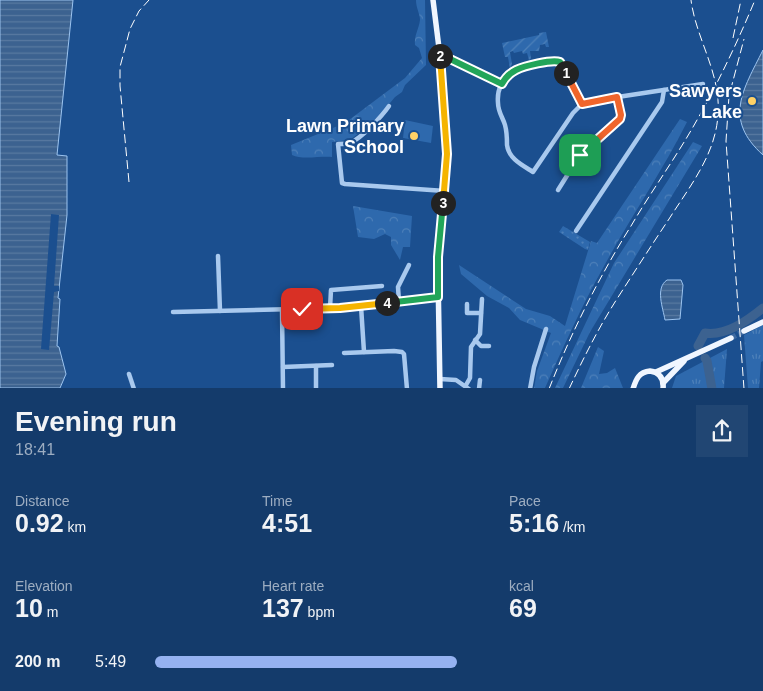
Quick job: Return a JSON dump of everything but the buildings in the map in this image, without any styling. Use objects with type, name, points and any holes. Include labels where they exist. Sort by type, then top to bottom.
[{"type":"main road","points":[[433,0],[440,56],[447,154],[438,257],[440,388]]},
{"type":"main road","points":[[744,332],[763,322]]},
{"type":"main road","points":[[656,372],[731,338]]},
{"type":"main road","points":[[663,386],[686,360]]},
{"type":"main road","points":[[634,388],[636,379],[641,373],[650,371],[656,372],[662,378],[663,386]]},
{"type":"street","points":[[440,56],[502,84]]},
{"type":"street","points":[[582,104],[562,65],[557,60],[517,69],[506,78],[498,96],[498,105],[505,126],[508,150],[515,160],[533,172],[573,113],[582,104],[703,84]]},
{"type":"street","points":[[576,231],[658,108],[663,99],[664,90]]},
{"type":"street","points":[[558,190],[580,155],[621,117],[617,97]]},
{"type":"street","points":[[389,106],[360,136],[350,143],[338,144],[341,181],[344,184],[445,191]]},
{"type":"street","points":[[218,256],[220,311]]},
{"type":"street","points":[[398,302],[397,288],[409,265]]},
{"type":"street","points":[[330,308],[331,290],[382,286]]},
{"type":"street","points":[[173,312],[330,308],[438,297]]},
{"type":"street","points":[[440,379],[455,380],[467,387],[470,378],[470,348],[480,334],[482,299]]},
{"type":"street","points":[[467,304],[467,313],[481,313]]},
{"type":"street","points":[[362,306],[364,352]]},
{"type":"street","points":[[282,310],[283,388]]},
{"type":"street","points":[[530,388],[534,367],[546,330]]},
{"type":"street","points":[[475,340],[481,346],[489,346]]},
{"type":"street","points":[[344,353],[402,352],[404,354],[407,388]]},
{"type":"street","points":[[283,367],[332,365]]},
{"type":"street","points":[[316,366],[316,388]]},
{"type":"street","points":[[129,374],[134,388]]},
{"type":"street","points":[[479,388],[480,380]]},
{"type":"green space","points":[[416,0],[425,0],[426,65],[405,85],[402,92],[395,97],[380,115],[354,137],[349,140],[332,142],[332,157],[306,158],[292,155],[291,145],[345,123],[405,78],[422,58],[419,48],[415,45],[420,20]]},
{"type":"green space","points":[[546,32],[549,47],[546,47],[545,44],[540,45],[539,51],[530,51],[531,59],[529,60],[527,53],[523,54],[522,51],[510,52],[512,64],[510,69],[508,57],[505,57],[502,43]]},
{"type":"green space","points":[[680,119],[687,122],[595,283],[545,388],[534,388],[537,371],[551,333],[520,320],[509,308],[487,296],[461,274],[459,265],[526,309],[550,316],[565,326],[591,241],[597,243]]},
{"type":"green space","points":[[405,120],[433,126],[431,143],[403,138]]},
{"type":"green space","points":[[693,142],[702,146],[590,332],[563,388],[555,388],[614,263]]},
{"type":"green space","points":[[353,206],[412,216],[410,247],[403,247],[400,260],[391,245],[391,237],[385,234],[374,239],[358,237]]},
{"type":"green space","points":[[563,226],[590,242],[588,250],[559,232]]},
{"type":"green space","points":[[763,325],[763,361],[761,362],[759,388],[748,388],[744,335]]},
{"type":"green space","points":[[598,347],[604,351],[599,374],[607,373],[615,368],[623,388],[581,388]]},
{"type":"green space","points":[[727,349],[724,388],[672,388],[676,376]]},
{"type":"shaded area","points":[[0,0],[73,0],[57,155],[67,156],[67,215],[58,298],[60,299],[57,346],[59,347],[66,374],[60,388],[0,388]]},
{"type":"shaded area","name":"Sawyers Lake","points":[[763,50],[763,155],[751,142],[743,129],[740,117],[740,104],[749,78]]},
{"type":"shaded area","points":[[667,280],[681,280],[683,285],[680,319],[665,320],[661,288]]},
{"type":"pier","points":[[51,214],[59,215],[54,286],[59,286],[59,291],[54,292],[49,350],[41,349]]},
{"type":"waterway","points":[[698,346],[705,333],[721,332],[736,327],[763,308]]},
{"type":"waterway","points":[[705,358],[712,388]]},
{"type":"tunnel","points":[[731,338],[744,331]]},
{"type":"railway","points":[[129,182],[120,67],[130,29],[139,11],[149,0]]},
{"type":"railway","points":[[569,388],[609,312],[701,169],[712,143],[718,114],[716,84],[691,0]]},
{"type":"railway","points":[[733,38],[741,0]]},
{"type":"railway","points":[[549,388],[576,326],[597,285],[619,245],[697,120],[728,61],[755,0]]},
{"type":"railway","points":[[744,39],[729,96],[726,141],[744,388]]},
{"type":"place","name":"Sawyers Lake","points":[[752,101]]},
{"type":"place","name":"Lawn Primary School","points":[[414,136]]},
{"type":"route","points":[[302,309],[340,308],[438,297],[438,257],[447,154],[440,56],[502,84],[517,69],[557,60],[561,62],[582,104],[617,97],[621,115],[620,119],[580,155]]}]
